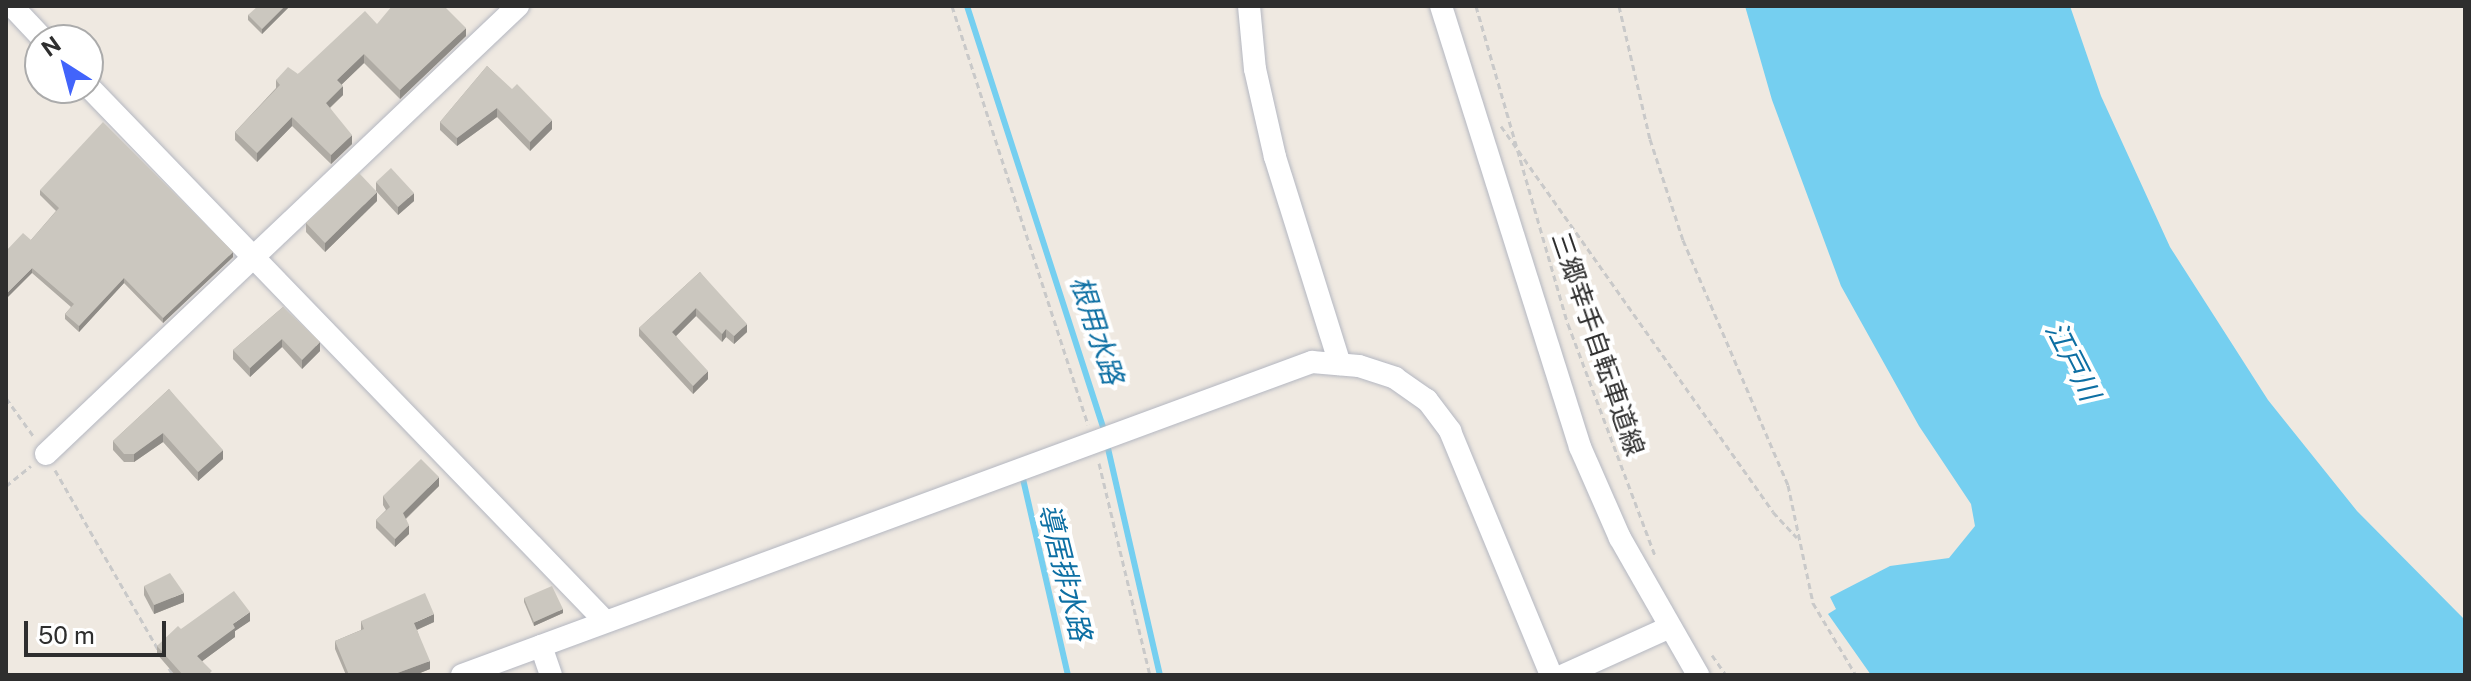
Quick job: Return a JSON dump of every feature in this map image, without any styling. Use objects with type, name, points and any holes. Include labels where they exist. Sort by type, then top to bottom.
[{"type":"street","points":[[12,6],[29,24]]},
{"type":"street","points":[[46,454],[251,256],[518,6]]},
{"type":"street","points":[[1249,6],[1255,69],[1275,157],[1340,364]]},
{"type":"street","points":[[1441,6],[1580,447],[1668,628],[1698,675]]},
{"type":"street","points":[[104,103],[604,620]]},
{"type":"street","points":[[462,675],[604,620],[1312,362],[1340,364],[1395,378],[1427,400],[1450,431],[1551,675]]},
{"type":"street","points":[[1564,675],[1668,628]]},
{"type":"street","points":[[541,646],[551,675]]},
{"type":"path","points":[[952,6],[1094,441],[1150,675]]},
{"type":"path","name":"三郷幸手自転車道線","points":[[1476,6],[1568,324],[1657,559]]},
{"type":"path","points":[[1619,6],[1650,139],[1683,240],[1788,485],[1813,603],[1856,675]]},
{"type":"path","points":[[1495,118],[1515,142],[1773,512],[1798,539]]},
{"type":"path","points":[[6,398],[46,454],[173,675]]},
{"type":"path","points":[[6,486],[46,454]]},
{"type":"path","points":[[1709,651],[1726,675]]},
{"type":"water","name":"江戸川","points":[[1745,6],[2070,6],[2101,96],[2170,247],[2268,400],[2357,511],[2465,620],[2465,675],[1871,675],[1828,614],[1836,609],[1830,597],[1890,566],[1949,558],[1975,526],[1971,504],[1919,426],[1841,286],[1772,100]]},
{"type":"building","points":[[258,6],[285,6],[262,29],[248,15]]},
{"type":"building","points":[[392,6],[444,6],[466,28],[400,90],[364,54],[337,80],[343,86],[326,103],[352,135],[331,155],[292,117],[257,153],[235,132],[280,85],[276,80],[288,67],[298,74],[365,11],[377,24]]},
{"type":"building","points":[[487,66],[512,89],[517,84],[552,120],[530,142],[497,108],[457,138],[440,122]]},
{"type":"building","points":[[103,122],[233,252],[163,318],[124,278],[79,326],[65,314],[74,304],[32,268],[6,294],[6,251],[23,233],[31,240],[59,208],[40,190]]},
{"type":"building","points":[[391,168],[414,193],[398,207],[376,182]]},
{"type":"building","points":[[359,173],[377,192],[325,243],[306,223]]},
{"type":"building","points":[[700,272],[747,324],[734,336],[726,329],[722,334],[696,308],[672,332],[708,371],[693,386],[639,328]]},
{"type":"building","points":[[283,307],[320,342],[302,360],[282,339],[250,368],[233,350]]},
{"type":"building","points":[[169,389],[223,450],[198,472],[163,433],[134,454],[124,454],[113,441]]},
{"type":"building","points":[[421,459],[439,477],[403,513],[409,525],[395,539],[376,520],[390,507],[383,496]]},
{"type":"building","points":[[170,573],[184,593],[154,605],[144,586]]},
{"type":"building","points":[[552,586],[563,609],[534,622],[524,598]]},
{"type":"building","points":[[234,591],[250,612],[233,624],[235,628],[197,656],[212,671],[207,675],[183,675],[157,646],[178,626],[181,629]]},
{"type":"building","points":[[425,593],[434,614],[414,623],[430,661],[392,675],[349,675],[335,641],[364,629],[361,621]]},
{"type":"waterway","name":"根用水路","points":[[967,6],[1105,433]]},
{"type":"waterway","name":"根用水路","points":[[1107,444],[1160,675]]},
{"type":"waterway","name":"導居排水路","points":[[1023,479],[1068,675]]}]
